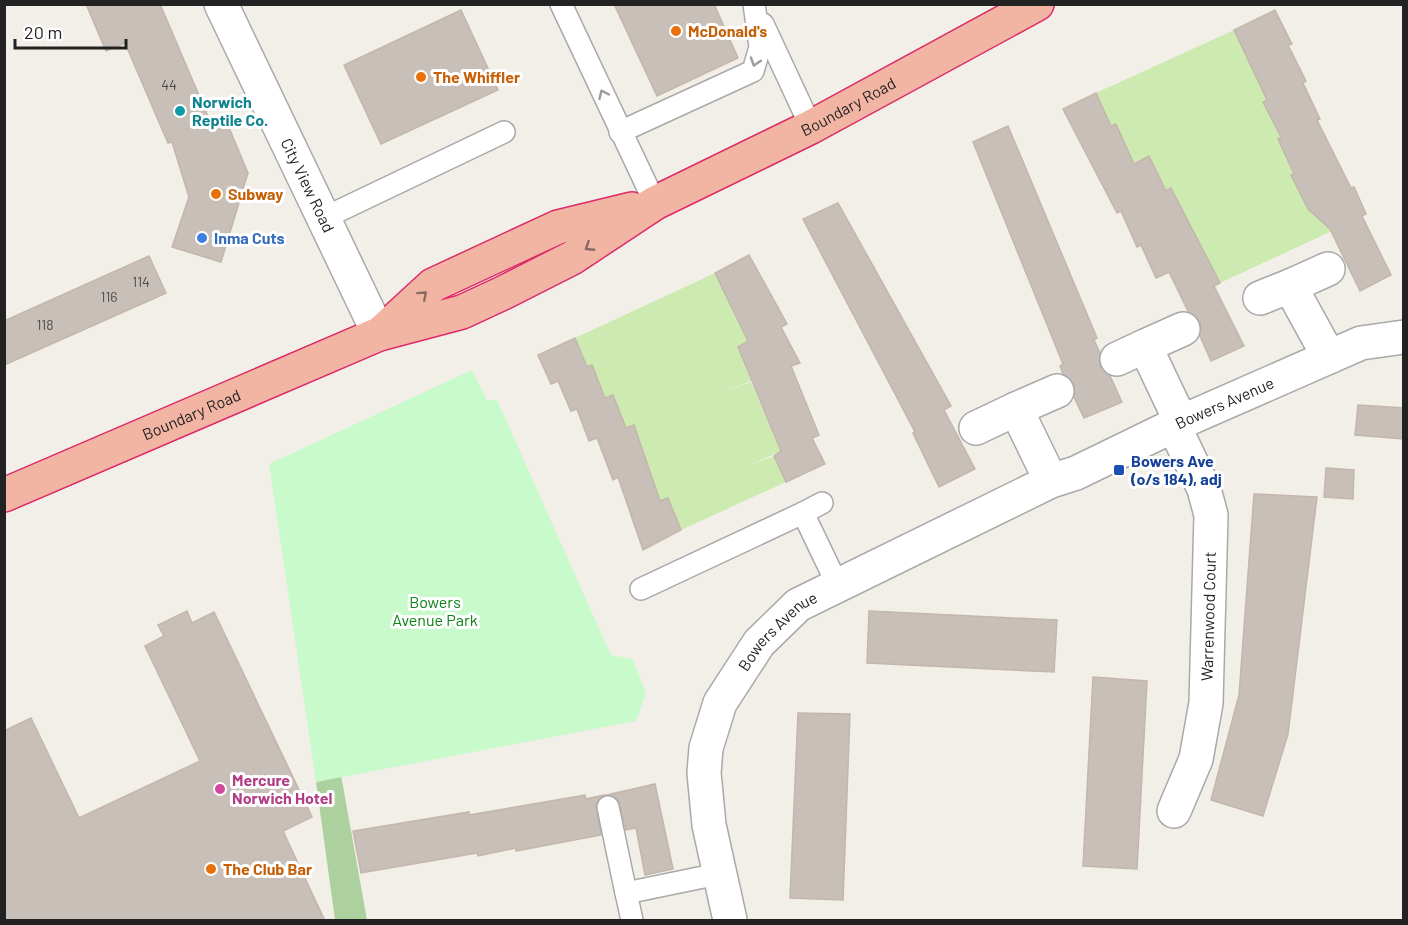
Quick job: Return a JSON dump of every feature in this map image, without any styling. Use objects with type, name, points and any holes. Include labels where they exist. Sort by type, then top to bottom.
[{"type":"highway","name":"Boundary Road","points":[[4,495],[379,334],[462,312],[503,293],[572,258],[655,203],[811,127],[1037,4]]},
{"type":"street","name":"City View Road","points":[[221,4],[379,334]]},
{"type":"street","points":[[1328,269],[1275,292],[1329,357]]},
{"type":"street","name":"Warrenwood Court","points":[[1174,811],[1196,759],[1206,703],[1211,515],[1204,489],[1178,424],[1131,352],[1183,330]]},
{"type":"street","name":"Bowers Avenue","points":[[730,921],[709,825],[704,773],[706,748],[720,703],[759,643],[798,605],[1052,481],[1076,473],[1178,424],[1329,357],[1361,343],[1404,337]]},
{"type":"street","points":[[976,429],[1057,391]]},
{"type":"street","points":[[1016,409],[1052,481]]},
{"type":"lane","points":[[561,4],[655,203]]},
{"type":"lane","points":[[620,132],[753,71],[760,47],[754,4]]},
{"type":"lane","points":[[754,4],[811,127]]},
{"type":"lane","points":[[324,218],[504,132]]},
{"type":"lane","points":[[640,589],[812,508],[838,586]]},
{"type":"lane","points":[[608,807],[632,921]]},
{"type":"lane","points":[[626,893],[718,874]]},
{"type":"green space","points":[[1234,30],[1267,100],[1264,102],[1281,137],[1278,139],[1308,209],[1332,231],[1220,283],[1171,188],[1166,191],[1149,156],[1134,163],[1116,124],[1111,125],[1096,93]]},
{"type":"green space","points":[[715,273],[748,341],[738,347],[751,381],[721,393],[751,382],[781,451],[748,466],[774,456],[786,482],[681,530],[668,498],[660,501],[633,425],[626,428],[606,400],[593,367],[588,369],[575,338]]},
{"type":"green space","name":"Bowers Avenue Park","points":[[472,370],[487,400],[497,400],[611,655],[633,659],[646,693],[636,721],[316,782],[269,464]]},
{"type":"green space","points":[[341,775],[367,920],[335,920],[316,782]]},
{"type":"building","points":[[86,4],[160,4],[213,128],[227,123],[248,173],[221,262],[172,247],[189,197],[172,142],[168,143],[125,43],[106,51]]},
{"type":"building","name":"McDonald's","points":[[614,4],[714,4],[738,58],[657,96]]},
{"type":"building","name":"The Whiffler","points":[[461,10],[498,90],[381,144],[344,65]]},
{"type":"building","points":[[1275,10],[1292,44],[1288,45],[1306,81],[1303,83],[1320,119],[1317,120],[1351,188],[1354,187],[1366,214],[1362,216],[1391,275],[1360,291],[1330,229],[1308,209],[1291,175],[1294,174],[1278,139],[1281,137],[1263,102],[1267,100],[1234,30]]},
{"type":"building","points":[[1096,93],[1111,126],[1116,124],[1134,164],[1149,156],[1166,191],[1171,188],[1220,283],[1214,286],[1244,346],[1211,361],[1200,336],[1200,321],[1188,311],[1169,272],[1156,278],[1141,245],[1137,247],[1121,211],[1117,213],[1063,109]]},
{"type":"building","points":[[1008,126],[1097,338],[1094,340],[1100,353],[1100,366],[1110,376],[1122,402],[1084,418],[1074,397],[1074,384],[1063,374],[1060,366],[1063,364],[973,142]]},
{"type":"building","points":[[838,203],[951,406],[944,410],[975,469],[939,487],[913,433],[915,432],[803,219]]},
{"type":"building","points":[[749,255],[787,324],[781,327],[800,363],[791,366],[819,435],[812,438],[825,464],[786,482],[774,456],[781,451],[738,347],[748,341],[715,273]]},
{"type":"building","points":[[149,256],[166,293],[4,365],[4,321]]},
{"type":"building","points":[[575,338],[587,367],[592,365],[605,398],[613,395],[626,428],[634,425],[660,501],[668,498],[681,530],[643,550],[618,477],[613,480],[597,438],[589,441],[577,409],[571,411],[558,381],[551,384],[538,355]]},
{"type":"building","points":[[1358,405],[1404,408],[1404,439],[1355,435]]},
{"type":"building","points":[[1326,468],[1354,470],[1353,499],[1324,497]]},
{"type":"building","points":[[1254,494],[1317,497],[1288,734],[1263,816],[1211,800],[1239,695]]},
{"type":"building","name":"Mercure Norwich Hotel","points":[[187,611],[192,623],[214,612],[312,817],[283,831],[325,921],[4,921],[4,731],[31,718],[79,818],[200,761],[145,646],[164,636],[158,625]]},
{"type":"building","points":[[869,611],[1057,620],[1054,672],[867,663]]},
{"type":"building","points":[[1093,677],[1147,681],[1137,869],[1083,866]]},
{"type":"building","points":[[798,713],[850,714],[843,900],[790,898]]},
{"type":"building","points":[[655,784],[673,869],[645,875],[636,828],[626,830],[618,799],[607,795]]},
{"type":"building","points":[[585,795],[586,799],[604,795],[596,804],[601,835],[516,851],[516,848],[478,856],[477,853],[361,873],[353,831],[469,812],[469,815]]},
{"type":"place","name":"McDonald's","points":[[676,31]]},
{"type":"place","name":"The Whiffler","points":[[421,77]]},
{"type":"place","name":"Norwich Reptile Co.","points":[[180,111]]},
{"type":"place","name":"Subway","points":[[216,194]]},
{"type":"place","name":"Inma Cuts","points":[[202,238]]},
{"type":"place","name":"Bowers Ave (o/s 184), adj","points":[[1119,470]]},
{"type":"place","name":"Mercure Norwich Hotel","points":[[220,789]]},
{"type":"place","name":"The Club Bar","points":[[211,869]]}]
